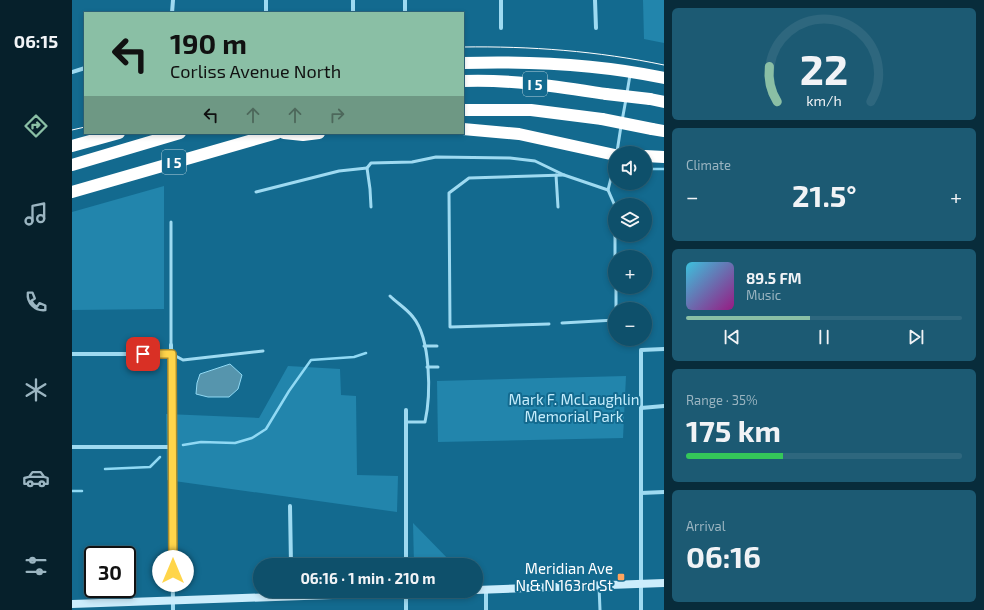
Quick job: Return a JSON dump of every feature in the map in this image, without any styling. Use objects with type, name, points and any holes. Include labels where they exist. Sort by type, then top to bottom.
[{"type":"highway","points":[[464,62],[536,63],[631,71],[664,78]]},
{"type":"highway","name":"I 5","points":[[464,81],[486,80],[550,86],[664,102]]},
{"type":"highway","name":"I 5","points":[[464,110],[531,110],[658,130]]},
{"type":"highway","points":[[464,129],[519,134],[608,152]]},
{"type":"highway","points":[[72,146],[115,134]]},
{"type":"highway","name":"I 5","points":[[72,165],[177,134]]},
{"type":"highway","name":"I 5","points":[[72,192],[274,134]]},
{"type":"highway","points":[[294,134],[312,134]]},
{"type":"highway","points":[[652,156],[664,157]]},
{"type":"street","points":[[172,12],[173,0]]},
{"type":"street","points":[[266,0],[266,12]]},
{"type":"street","points":[[353,0],[353,12]]},
{"type":"street","points":[[405,0],[405,12]]},
{"type":"street","points":[[501,0],[501,28]]},
{"type":"street","points":[[595,0],[596,28]]},
{"type":"street","points":[[72,72],[84,68]]},
{"type":"street","points":[[171,345],[173,448],[173,610]]},
{"type":"street","points":[[641,610],[641,350],[664,348]]},
{"type":"street","points":[[72,354],[172,354]]},
{"type":"street","points":[[641,408],[664,406]]},
{"type":"street","points":[[406,410],[406,558]]},
{"type":"street","points":[[72,447],[173,448]]},
{"type":"street","points":[[642,493],[664,492]]},
{"type":"street","points":[[290,506],[291,558]]},
{"type":"street","points":[[486,610],[486,590],[664,583]]},
{"type":"street","points":[[72,604],[253,595]]},
{"type":"street","points":[[406,598],[406,610]]},
{"type":"lane","points":[[617,146],[631,71]]},
{"type":"lane","points":[[256,192],[339,171],[367,168],[371,164],[412,162],[436,158],[510,158],[535,161],[564,175],[608,190],[612,198]]},
{"type":"lane","points":[[367,168],[371,207]]},
{"type":"lane","points":[[556,175],[558,207]]},
{"type":"lane","points":[[548,324],[450,326],[449,193],[469,178],[564,175]]},
{"type":"lane","points":[[171,222],[171,345]]},
{"type":"lane","points":[[390,296],[414,317],[423,338],[427,367],[428,408],[425,422],[406,422]]},
{"type":"lane","points":[[562,323],[608,320]]},
{"type":"lane","points":[[424,346],[437,346]]},
{"type":"lane","points":[[172,354],[183,360],[263,351]]},
{"type":"lane","points":[[427,367],[438,367]]},
{"type":"lane","points":[[599,586],[600,610]]},
{"type":"green space","points":[[643,0],[664,0],[664,43],[644,39]]},
{"type":"green space","points":[[164,186],[164,309],[72,310],[72,212]]},
{"type":"green space","points":[[288,366],[340,369],[341,395],[356,396],[357,475],[398,476],[397,512],[167,480],[166,414],[259,418]]},
{"type":"green space","name":"Mark F. McLaughlin Memorial Park","points":[[626,376],[623,438],[438,442],[437,381]]},
{"type":"green space","points":[[413,523],[447,558],[414,558]]},
{"type":"shaded area","points":[[230,364],[242,375],[238,389],[229,397],[208,397],[196,394],[200,374]]},
{"type":"waterway","points":[[652,169],[664,169]]},
{"type":"waterway","points":[[183,445],[201,442],[235,443],[252,438],[266,429],[289,391],[311,360],[354,357],[366,353]]},
{"type":"waterway","points":[[105,469],[150,467],[160,457]]},
{"type":"waterway","points":[[72,491],[82,491]]},
{"type":"tram line","points":[[464,47],[513,47],[564,50],[614,56],[664,65]]},
{"type":"tram line","points":[[72,130],[84,127]]},
{"type":"place","name":"Meridian Ave N & N 163rd St","points":[[621,577]]},
{"type":"route","points":[[143,354],[172,354],[173,571]]}]
